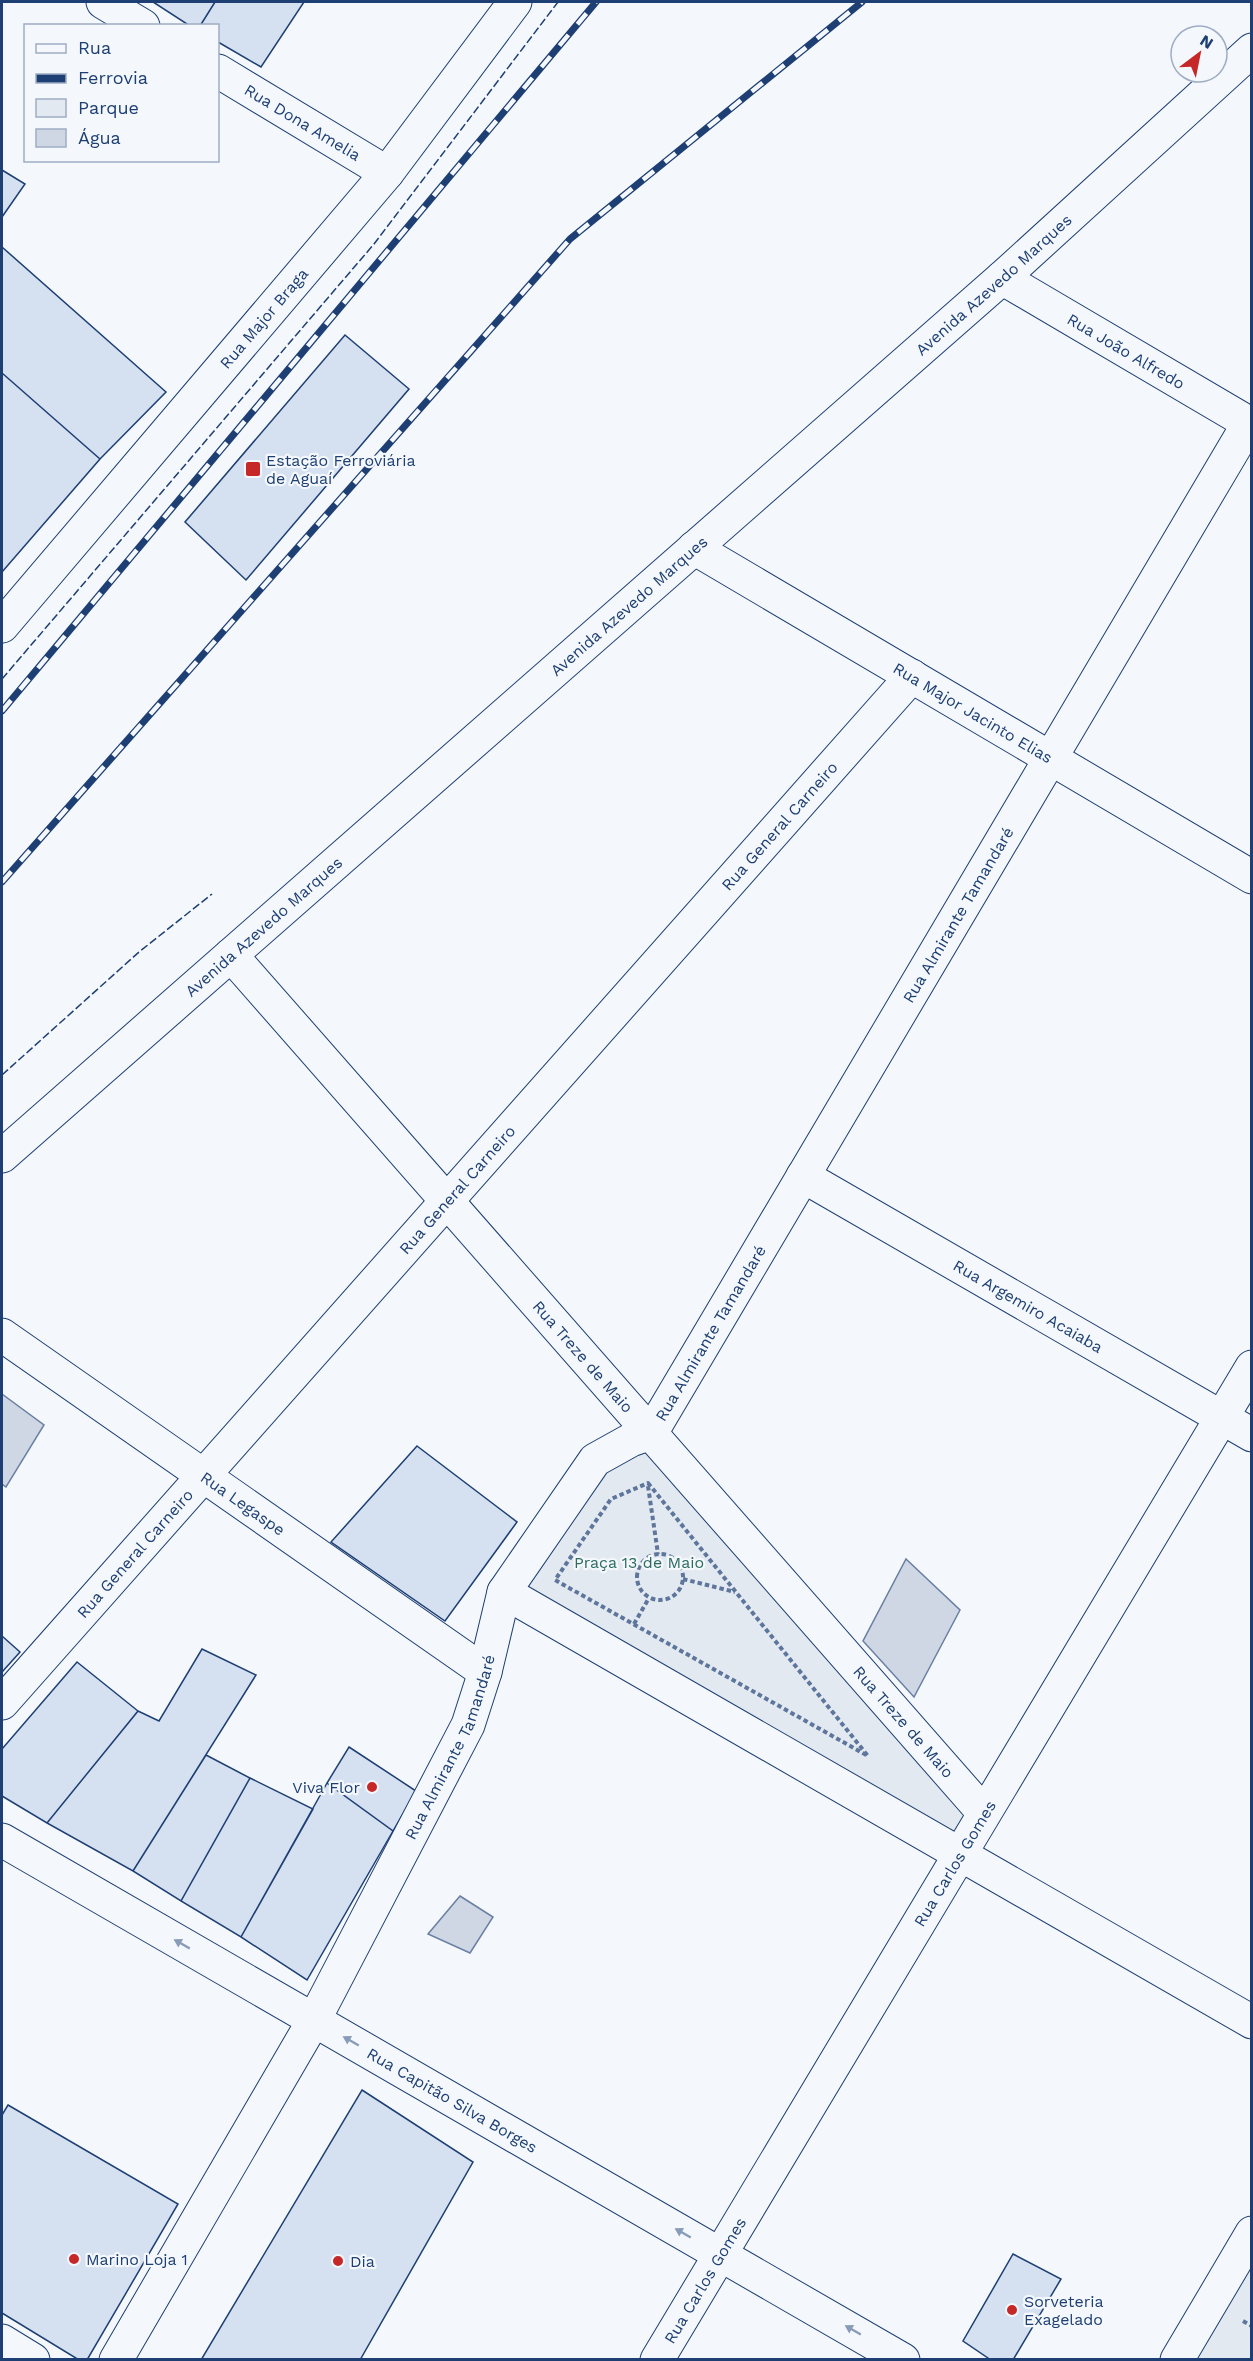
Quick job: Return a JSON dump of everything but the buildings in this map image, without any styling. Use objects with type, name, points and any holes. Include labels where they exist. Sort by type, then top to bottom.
[{"type":"street","points":[[103,2],[139,24]]},
{"type":"street","name":"Rua Major Braga","points":[[2,626],[387,173],[514,2]]},
{"type":"street","name":"Avenida Azevedo Marques","points":[[2,1156],[1002,278],[1251,50]]},
{"type":"street","name":"Rua Dona Amelia","points":[[219,72],[387,173]]},
{"type":"street","name":"Rua João Alfredo","points":[[1002,278],[1250,424]]},
{"type":"street","name":"Rua Almirante Tamandaré","points":[[116,2360],[315,2020],[468,1725],[485,1672],[504,1592],[595,1460],[631,1440],[651,1433],[1250,424]]},
{"type":"street","name":"Rua Major Jacinto Elias","points":[[694,548],[1251,877]]},
{"type":"street","name":"Rua General Carneiro","points":[[2,1703],[912,676]]},
{"type":"street","name":"Rua Treze de Maio","points":[[231,955],[984,1813]]},
{"type":"street","name":"Rua Argemiro Acaiaba","points":[[803,1176],[1251,1435]]},
{"type":"street","name":"Rua Legaspe","points":[[2,1335],[485,1672]]},
{"type":"street","name":"Rua Carlos Gomes","points":[[657,2360],[1251,1367]]},
{"type":"street","points":[[504,1592],[1251,2022]]},
{"type":"street","name":"Rua Capitão Silva Borges","points":[[2,1840],[903,2360]]},
{"type":"street","points":[[1177,2360],[1251,2233]]},
{"type":"street","points":[[2,2341],[33,2360]]},
{"type":"path","points":[[648,1483],[658,1554]]},
{"type":"path","points":[[648,1483],[737,1593],[868,1756],[555,1580],[611,1499],[648,1483]]},
{"type":"path","points":[[658,1554],[674,1558],[679,1564],[683,1579],[682,1587],[671,1598],[664,1601],[649,1598],[639,1588],[636,1572],[644,1560],[658,1554]]},
{"type":"path","points":[[683,1579],[737,1593]]},
{"type":"path","points":[[633,1625],[649,1598]]},
{"type":"green space","name":"Praça 13 de Maio","points":[[651,1433],[984,1813],[959,1854],[504,1592],[595,1460]]},
{"type":"green space","points":[[1251,2233],[1251,2359],[1177,2359]]},
{"type":"water","points":[[2,1394],[44,1425],[6,1487],[2,1484]]},
{"type":"water","points":[[906,1559],[960,1610],[914,1697],[863,1641]]},
{"type":"water","points":[[460,1896],[493,1917],[470,1953],[428,1934]]},
{"type":"railway","points":[[2,711],[596,2]]},
{"type":"railway","points":[[2,882],[570,239],[862,2]]},
{"type":"fence","points":[[2,679],[374,244],[558,2]]},
{"type":"fence","points":[[2,1075],[139,952],[212,894]]},
{"type":"place","name":"Estação Ferroviária de Aguaí","points":[[253,469]]},
{"type":"place","name":"Viva Flor","points":[[372,1787]]},
{"type":"place","name":"Marino Loja 1","points":[[74,2259]]},
{"type":"place","name":"Dia","points":[[338,2261]]},
{"type":"place","name":"Sorveteria Exagelado","points":[[1012,2310]]}]
